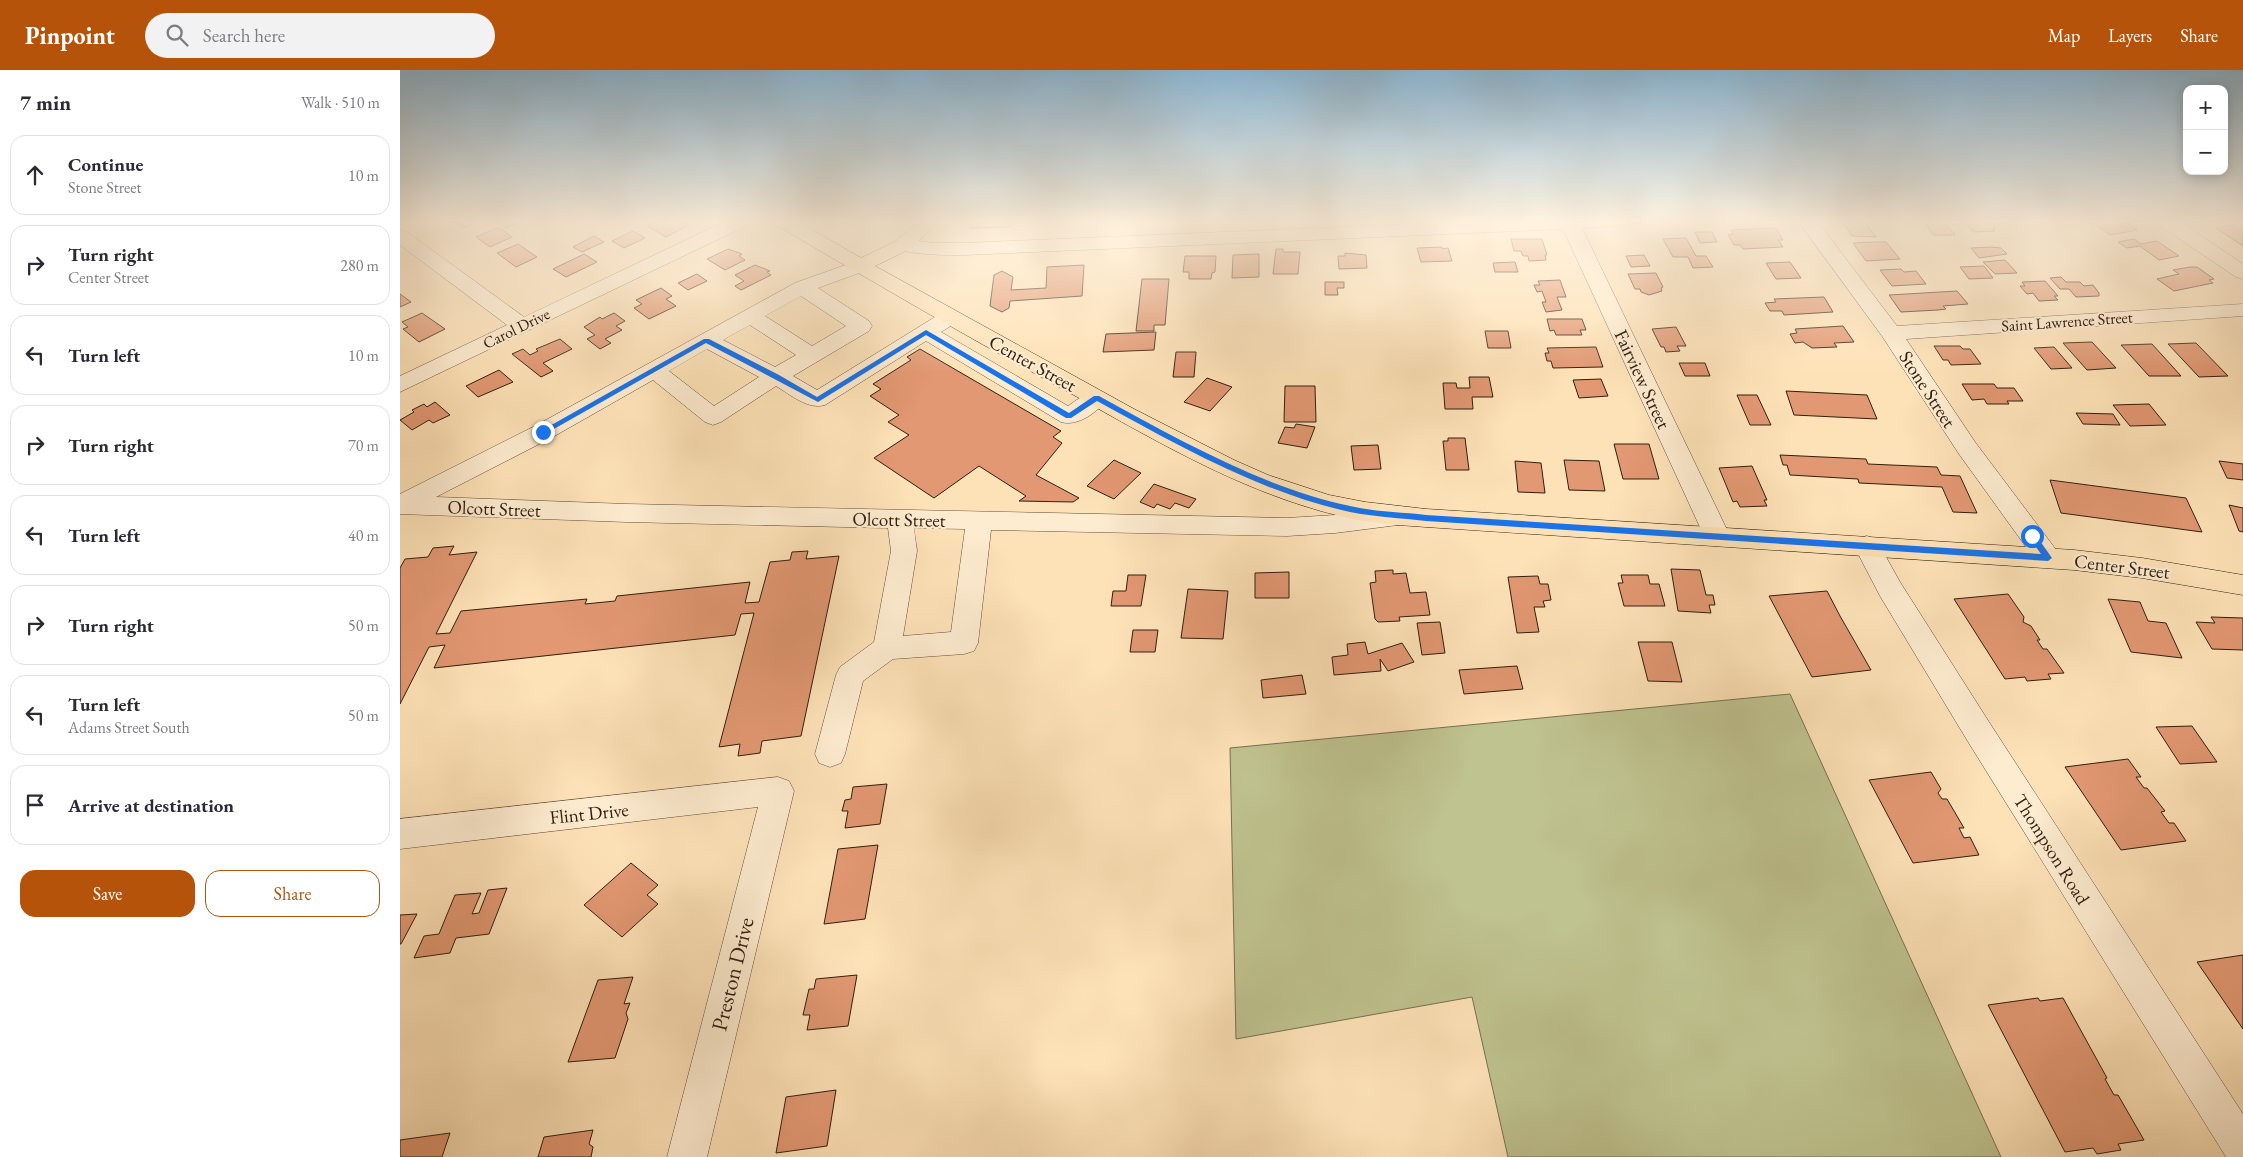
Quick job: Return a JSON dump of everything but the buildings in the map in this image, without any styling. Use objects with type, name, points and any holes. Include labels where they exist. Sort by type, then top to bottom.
[{"type":"main road","name":"Center Street","points":[[870,272],[1168,437],[1264,481],[1327,504],[1398,516],[2048,558],[2150,569],[2243,584]]},
{"type":"street","points":[[449,272],[521,325]]},
{"type":"street","name":"Carol Drive","points":[[400,385],[634,272]]},
{"type":"street","points":[[400,505],[543,432],[706,340],[758,321],[850,272]]},
{"type":"street","name":"Fairview Street","points":[[1593,272],[1717,536]]},
{"type":"street","name":"Stone Street","points":[[1845,272],[1891,333],[1967,448],[2048,558]]},
{"type":"street","points":[[654,370],[713,416],[861,326],[812,293]]},
{"type":"street","name":"Saint Lawrence Street","points":[[1891,333],[2243,310]]},
{"type":"street","points":[[706,340],[818,400],[950,317]]},
{"type":"street","points":[[758,321],[813,356]]},
{"type":"street","points":[[926,332],[1069,416],[1096,398]]},
{"type":"street","name":"Olcott Street","points":[[400,505],[627,513],[1287,527],[1335,524],[1398,516]]},
{"type":"street","points":[[887,648],[904,551],[900,519]]},
{"type":"street","points":[[830,754],[850,675],[887,648],[964,642],[979,521]]},
{"type":"street","name":"Thompson Road","points":[[1867,546],[1890,589],[1978,731],[2243,1150]]},
{"type":"street","name":"Flint Drive","points":[[400,834],[778,792]]},
{"type":"street","name":"Preston Drive","points":[[687,1157],[778,792]]},
{"type":"green space","points":[[1790,694],[2001,1157],[1508,1157],[1472,997],[1236,1039],[1230,748]]},
{"type":"route","points":[[543,432],[706,340],[818,400],[926,332],[1069,416],[1096,398],[1168,437],[1257,479],[1327,504],[1364,512],[1551,527],[2048,558],[2032,536]]}]
